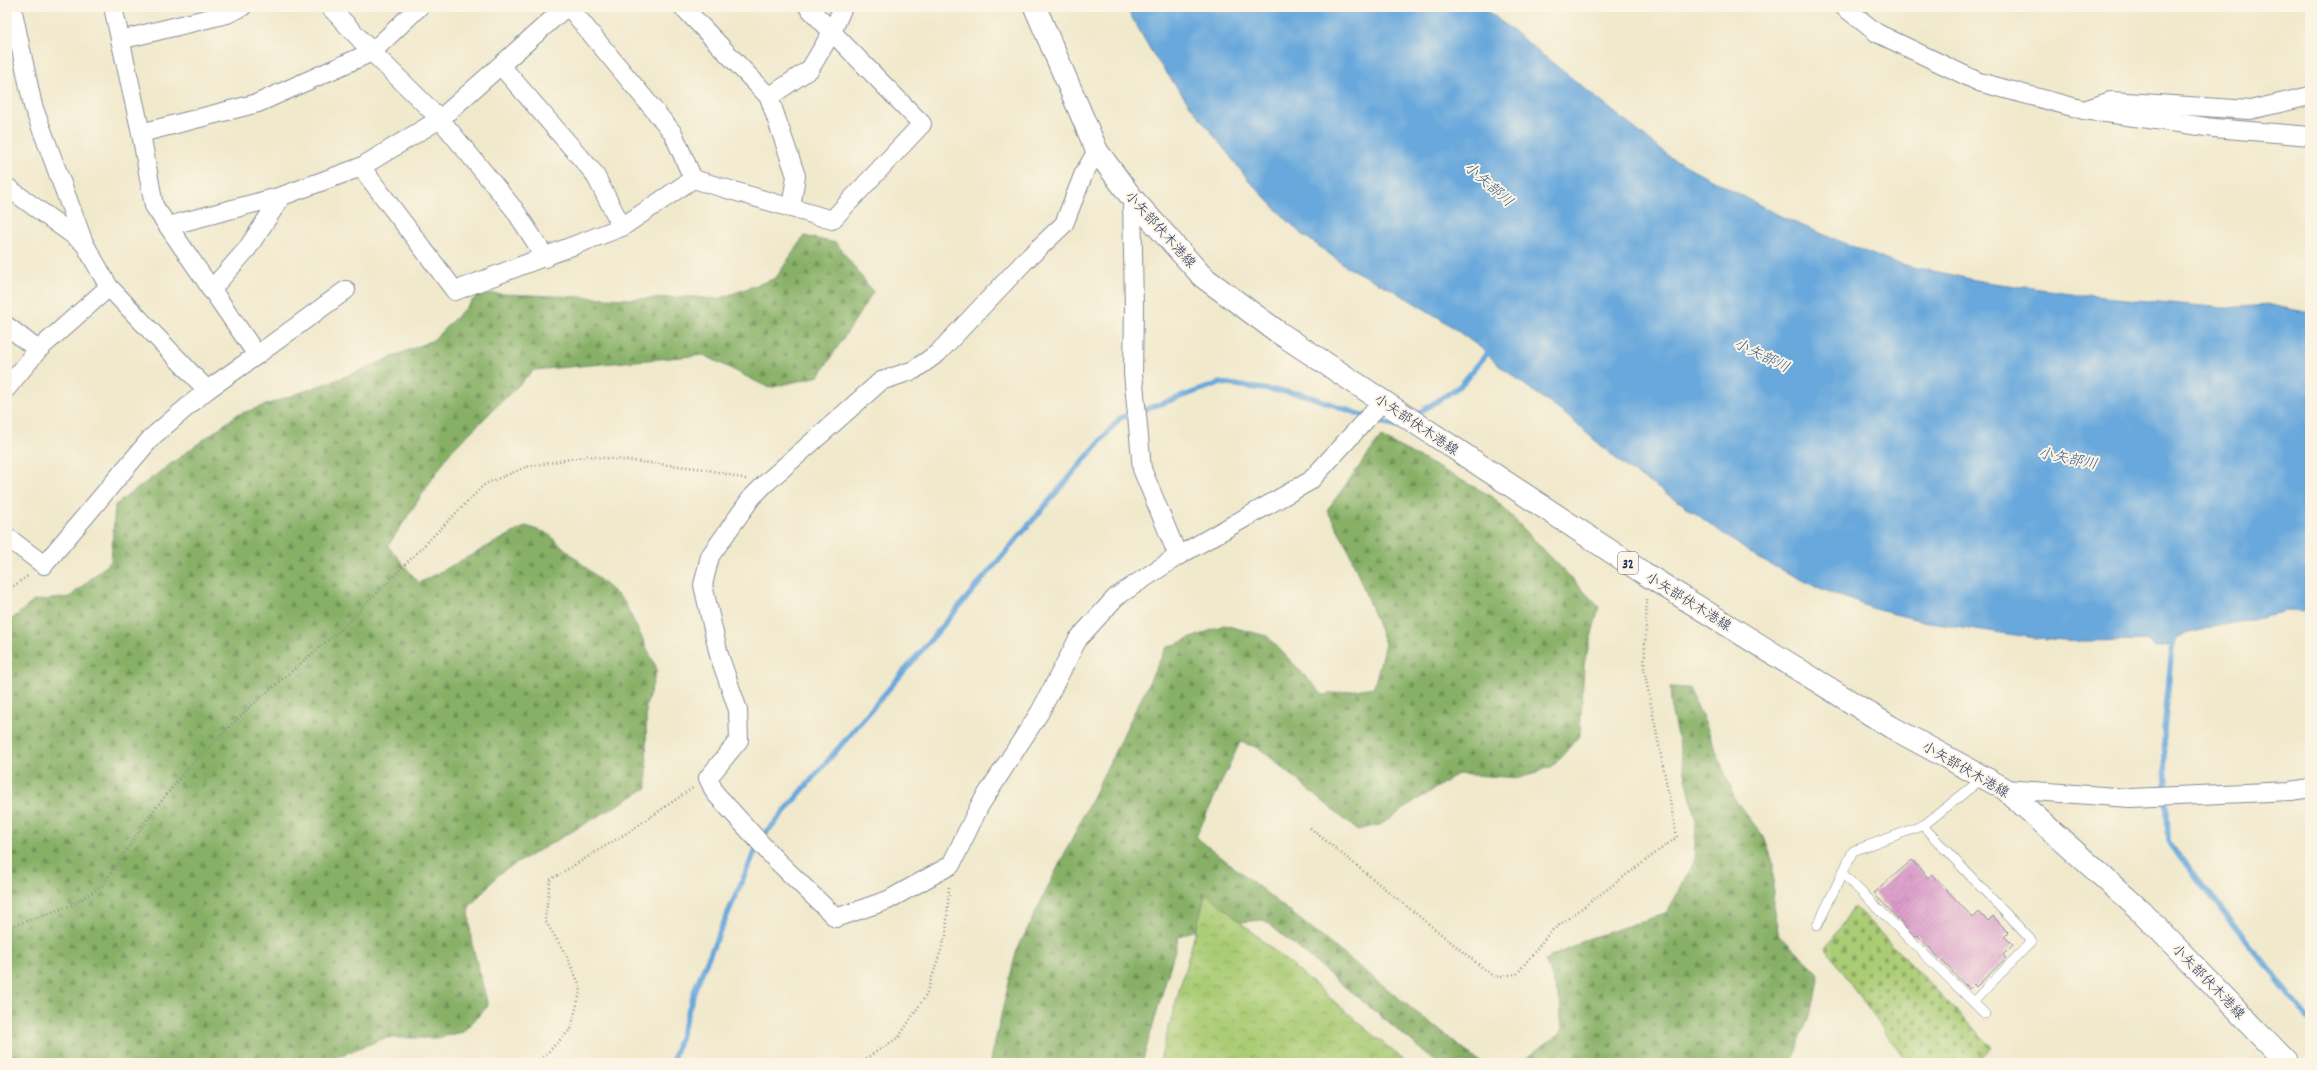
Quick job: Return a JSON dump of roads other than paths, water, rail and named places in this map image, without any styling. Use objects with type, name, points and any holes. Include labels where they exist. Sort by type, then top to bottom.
[{"type":"main road","name":"小矢部伏木港線","points":[[1035,7],[1097,151],[1132,198],[1204,277],[1278,332],[1648,576],[1891,727],[2004,789],[2141,911],[2288,1063]]},
{"type":"street","points":[[12,7],[33,106],[84,243],[109,287],[207,390]]},
{"type":"street","points":[[113,7],[142,133],[154,206],[257,355]]},
{"type":"street","points":[[120,40],[227,14],[242,7]]},
{"type":"street","points":[[330,7],[372,52],[440,119],[514,208],[546,258]]},
{"type":"street","points":[[142,133],[258,103],[372,52],[420,7]]},
{"type":"street","points":[[168,226],[282,196],[361,167],[440,119],[568,7],[674,133],[693,179]]},
{"type":"street","points":[[683,7],[769,97],[796,176],[791,208]]},
{"type":"street","points":[[693,179],[832,220],[922,124],[808,7]]},
{"type":"street","points":[[769,97],[810,69],[832,32],[843,7]]},
{"type":"street","points":[[1844,7],[1877,33],[1979,82],[2084,110],[2214,128],[2310,136]]},
{"type":"street","points":[[501,66],[594,173],[622,227]]},
{"type":"street","points":[[2084,110],[2111,101],[2250,110],[2310,96]]},
{"type":"street","points":[[1097,151],[1084,173],[1064,224],[1024,262],[938,352],[914,370],[881,382],[766,483],[752,497],[710,556],[703,585],[719,655],[738,710],[739,740],[708,778],[715,793],[774,858],[836,918],[888,900],[951,865],[980,805],[1040,712],[1078,639],[1116,597],[1178,556],[1310,480],[1383,401]]},
{"type":"street","points":[[361,167],[455,291],[546,258],[622,227],[693,179]]},
{"type":"street","points":[[7,187],[84,243]]},
{"type":"street","points":[[211,290],[247,249],[282,196]]},
{"type":"street","points":[[1132,198],[1134,308],[1133,373],[1142,470],[1178,556]]},
{"type":"street","points":[[7,388],[38,350],[109,287]]},
{"type":"street","points":[[7,537],[44,565],[152,437],[207,390],[346,290]]},
{"type":"street","points":[[7,326],[38,350]]},
{"type":"street","points":[[2004,789],[2130,798],[2292,791],[2310,788]]},
{"type":"lane","points":[[1817,926],[1853,852],[1922,826],[1984,778]]},
{"type":"lane","points":[[1922,826],[2032,942],[1973,1002]]},
{"type":"lane","points":[[1842,874],[1985,1014]]},
{"type":"water","name":"小矢部川","points":[[1126,7],[1483,7],[1670,157],[1786,219],[1891,262],[1985,282],[2094,296],[2224,308],[2270,305],[2310,313],[2310,612],[2288,611],[2183,634],[2176,638],[2173,645],[2155,648],[2147,640],[2081,641],[2035,638],[1923,621],[1874,609],[1817,587],[1757,558],[1684,505],[1628,469],[1567,416],[1498,365],[1485,351],[1441,319],[1393,290],[1347,267],[1298,231],[1250,182],[1190,105],[1154,56]]},
{"type":"waterway","points":[[1414,416],[1460,386],[1491,349]]},
{"type":"waterway","points":[[672,1063],[696,986],[760,840],[1120,418],[1220,383],[1302,394],[1397,427],[1405,422]]},
{"type":"waterway","points":[[2173,638],[2164,731],[2168,841],[2310,1021]]}]
